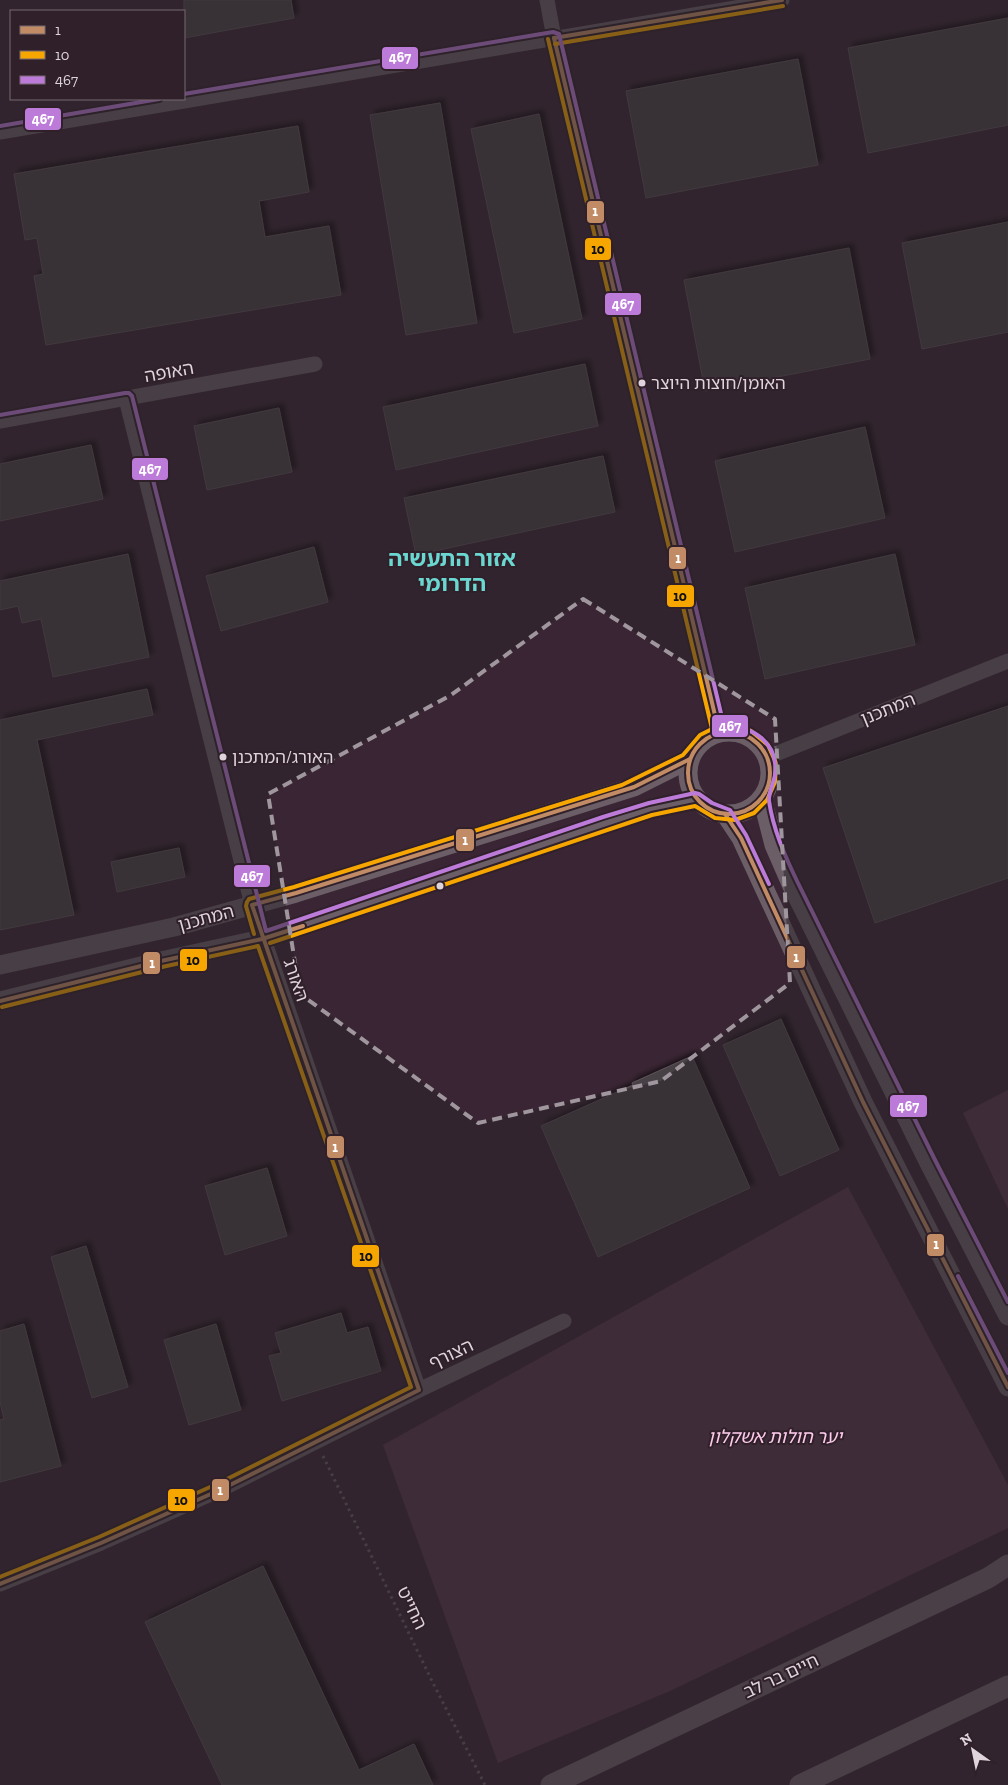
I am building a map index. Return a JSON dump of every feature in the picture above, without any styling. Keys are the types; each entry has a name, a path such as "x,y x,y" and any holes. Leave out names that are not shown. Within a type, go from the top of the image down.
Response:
{"main road":[{"name":"חיים בר לב","path":"551,1785 988,1578 1008,1565"},
{"path":"800,1785 1008,1686"}],"street":[{"path":"547,0 554,38 719,732"},
{"path":"0,132 782,0"},
{"name":"האופה","path":"0,421 315,364"},
{"name":"האורג","path":"126,399 262,940 419,1390"},
{"name":"המתכנן","path":"768,757 1008,661"},
{"path":"731,731 753,738 768,757 769,785 762,798 746,810 736,814 725,814 709,809 696,798 691,790 688,779 690,759 696,747 706,738 719,732 731,731"},
{"name":"המתכנן","path":"0,964 174,927 315,887 634,787 690,759"},
{"name":"המתכנן","path":"0,1001 161,961 262,940 605,823 650,809 696,798"},
{"path":"762,798 774,844 791,884 929,1163 1008,1316"},
{"path":"725,814 741,838 863,1102 1008,1387"},
{"name":"הצורף","path":"0,1584 101,1543 222,1489 419,1390 564,1321"}],"path":[{"name":"החייט","path":"316,1442 484,1785"}],"highlighted area":[{"path":"583,599 775,719 790,983 661,1081 478,1123 300,994 268,794 451,695"}],"shaded area":[{"path":"0,0 1008,0 1008,1785 0,1785"}],"green space":[{"path":"1008,1090 1008,1209 963,1113"},
{"name":"יער חולות אשקלון","path":"848,1187 1008,1485 1008,1528 670,1691 498,1763 383,1445"}],"building":[{"path":"184,0 291,0 294,18 185,38"},
{"path":"1008,18 1008,125 868,153 848,48"},
{"path":"798,59 818,165 646,198 626,91"},
{"path":"440,103 477,323 406,335 370,115"},
{"path":"539,114 582,319 514,333 471,129"},
{"path":"298,126 309,192 259,201 265,237 329,226 341,295 46,345 34,276 43,274 37,238 25,240 14,174"},
{"path":"1008,222 1008,332 922,349 902,243"},
{"path":"849,248 870,359 705,391 684,280"},
{"path":"585,364 598,426 396,470 383,407"},
{"path":"279,408 292,472 207,490 194,426"},
{"path":"865,427 885,518 735,552 715,461"},
{"path":"91,445 103,499 0,521 0,464"},
{"path":"603,456 615,512 416,555 404,498"},
{"path":"314,547 328,602 221,631 206,576"},
{"path":"128,554 149,657 53,677 41,619 22,623 18,606 0,610 0,581"},
{"path":"895,554 915,645 765,679 745,588"},
{"path":"147,689 153,715 37,740 74,915 0,930 0,720"},
{"path":"1008,706 1008,878 875,923 823,768"},
{"path":"179,848 185,877 117,892 111,862"},
{"path":"781,1019 839,1150 780,1176 723,1045"},
{"path":"692,1056 750,1188 598,1257 541,1126"},
{"path":"267,1168 287,1236 225,1255 205,1186"},
{"path":"86,1246 128,1387 92,1398 51,1257"},
{"path":"341,1313 347,1333 368,1327 381,1371 282,1401 269,1356 281,1353 275,1333"},
{"path":"24,1324 61,1466 0,1482 0,1420 4,1419 0,1402 0,1331"},
{"path":"216,1324 241,1410 189,1425 164,1340"},
{"path":"263,1566 359,1770 414,1744 433,1785 222,1785 145,1622"}],"transit line":[{"name":"1","path":"554,38 782,0"},
{"name":"10","path":"555,44 783,6"},
{"name":"467","path":"185,94 553,32 559,34 724,726 744,729 762,738 773,754 775,775 769,801 776,832 788,862 935,1160 1008,1302"},
{"name":"1","path":"554,38 719,732"},
{"name":"10","path":"548,39 713,733"},
{"name":"467","path":"0,126 153,100"},
{"name":"467","path":"0,415 125,393 129,393 132,396 266,931 603,817 649,803 695,793 712,803 730,810 746,835 769,884"},
{"name":"10","path":"254,934 246,906 249,899 294,887 622,785 683,755 700,735 716,727 728,725 751,731 768,745 776,763 775,782 767,800 754,813 735,820 715,818 695,806 652,815 270,943"},
{"name":"1","path":"729,732 745,735 758,744 767,757 770,773 767,789 758,802 745,811 729,814 713,811 700,802 691,789 688,773 691,757 700,744 713,735 729,732"},
{"name":"1","path":"0,1584 101,1543 222,1489 419,1390 252,905 296,893 634,787 690,759"},
{"name":"1","path":"725,814 741,838 863,1102 1008,1387"},
{"name":"1","path":"0,1001 161,961 262,939 303,926"},
{"name":"10","path":"0,1577 99,1537 219,1483 411,1387 258,946 162,967 2,1007"},
{"name":"467","path":"958,1276 1008,1373"}],"place":[{"name":"האומן/חוצות היוצר","path":"642,383"},
{"name":"האורג/המתכנן","path":"223,757"}],"district":[{"name":"אזור התעשיה הדרומי","path":"452,570"}]}
